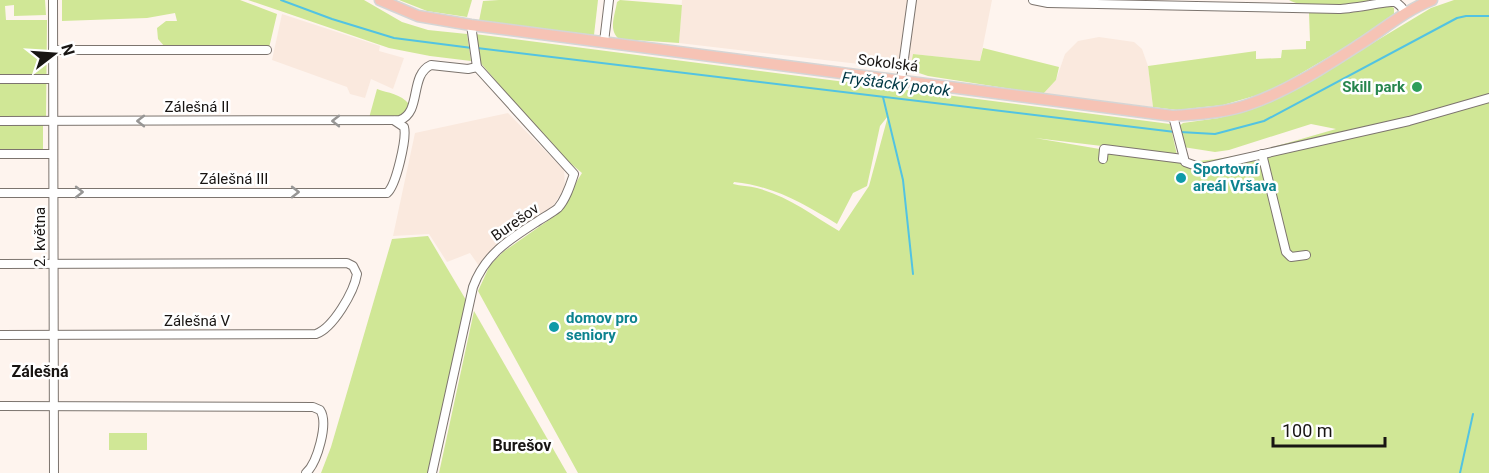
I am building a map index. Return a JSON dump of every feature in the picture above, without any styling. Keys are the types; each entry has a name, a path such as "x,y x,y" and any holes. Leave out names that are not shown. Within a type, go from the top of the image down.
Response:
{"main road":[{"name":"Sokolská","path":"380,0 418,16 471,30 604,42 1173,116 1216,112 1248,105 1290,87 1406,13 1432,0"}],"street":[{"name":"2. května","path":"53,0 54,473"},
{"path":"604,42 609,0"},
{"path":"901,80 912,0"},
{"path":"1033,0 1048,3 1339,4 1364,7 1390,1 1396,3 1406,13"},
{"path":"394,121 406,118 411,112 421,73 425,68 430,65 468,69 475,64 471,30"},
{"path":"53,50 267,50"},
{"name":"Burešov","path":"432,473 473,287 478,274 490,256 508,240 557,208 567,195 574,174 475,64"},
{"path":"0,79 53,79"},
{"path":"1103,159 1104,149 1183,159 1192,165 1206,167 1409,121 1489,98"},
{"path":"1173,116 1183,159"},
{"name":"Zálešná II","path":"0,121 394,121"},
{"name":"Zálešná III","path":"0,193 387,193 393,186 405,136 404,127 394,121"},
{"path":"0,154 53,154"},
{"path":"1262,154 1286,252 1291,257 1306,255"},
{"name":"Zálešná V","path":"0,335 316,334 322,331 345,304 357,278 357,270 347,263 53,264"},
{"path":"0,264 53,264"},
{"path":"0,406 313,406 322,413 320,441 315,461 306,473"}],"shaded area":[{"path":"682,0 992,0 980,61 913,54 911,70 679,43"},
{"path":"282,14 380,46 379,51 404,58 393,89 371,79 365,98 350,94 347,87 272,60"},
{"path":"1099,37 1134,42 1142,49 1148,66 1153,107 1043,94 1056,80 1065,54 1078,41"},
{"path":"508,113 564,170 565,187 553,206 526,224 479,266 470,253 447,262 429,234 393,236 415,133"}],"green space":[{"path":"0,0 45,0 46,15 14,16 14,5 5,6 6,20 47,20 46,117 0,117"},
{"path":"62,0 240,0 277,14 269,48 165,47 158,39 157,28 166,21 177,21 175,13 147,18 62,21"},
{"path":"248,0 364,0 402,22 428,30 467,34 471,61 389,48"},
{"path":"399,0 472,0 467,17 427,11"},
{"path":"598,0 594,35 479,21 483,1"},
{"path":"620,0 682,5 679,43 619,39 614,31 613,22 617,2"},
{"path":"1289,0 1371,0 1353,4 1317,6"},
{"path":"1454,0 1489,0 1489,473 578,473 478,291 490,265 503,252 556,215 582,173 555,150 479,61 475,34 1170,124 1177,155 1035,138 1176,162 1237,156 1336,129 1311,124 1229,150 1215,152 1183,147 1178,127 1183,123 1219,118 1252,108 1293,91 1431,8","holes":["888,116 869,186 839,231 800,206 768,191 733,184 734,182 762,187 800,203 837,224 853,193 867,186 880,126"]},
{"path":"1388,5 1394,8 1394,16 1276,88 1223,105 1177,110 1153,107 1148,66 1256,51 1256,59 1281,58 1282,50 1306,49 1306,41 1310,41 1309,13 1358,12"},
{"path":"983,48 1059,67 1056,80 1043,94 928,76 910,70 913,54 980,61"},
{"path":"377,89 406,101 409,104 406,114 398,118 369,118"},
{"path":"0,125 43,125 43,151 0,151"},
{"path":"428,236 466,300 428,473 321,473 331,447 392,239"},
{"path":"474,311 567,473 439,473"},
{"path":"109,433 147,433 147,450 109,450"}],"waterway":[{"name":"Fryštácký potok","path":"281,0 394,38 472,48"},
{"name":"Fryštácký potok","path":"1180,132 1215,134 1264,121 1457,18 1489,16"},
{"name":"Fryštácký potok","path":"477,48 1175,132"},
{"path":"883,97 903,180 913,274"},
{"path":"1460,473 1473,414"}],"place":[{"name":"Skill park","path":"1417,87"},
{"name":"Sportovní areál Vršava","path":"1181,178"},
{"name":"domov pro seniory","path":"554,327"}],"district":[{"name":"Zálešná","path":"40,371"},
{"name":"Burešov","path":"522,445"}]}
